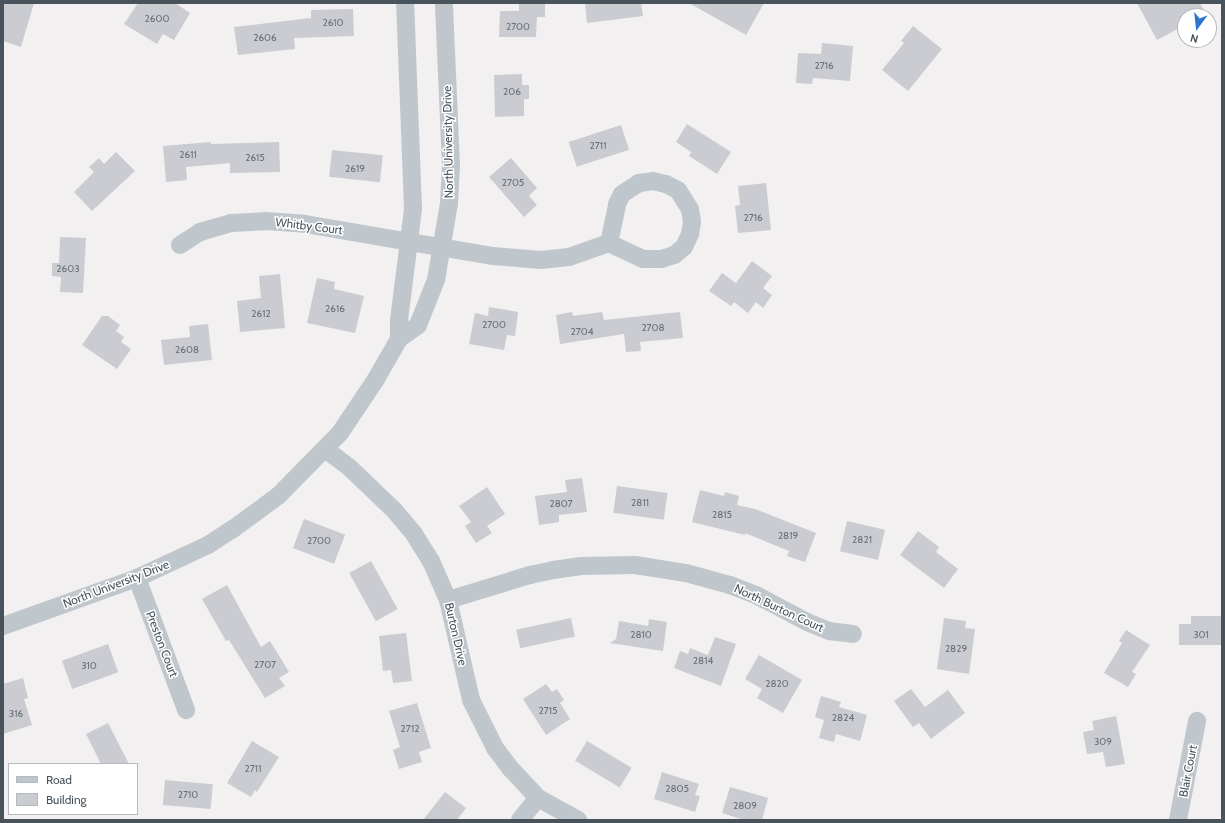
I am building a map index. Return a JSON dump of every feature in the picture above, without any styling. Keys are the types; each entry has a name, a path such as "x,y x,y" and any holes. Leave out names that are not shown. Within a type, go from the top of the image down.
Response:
{"street":[{"path":"399,339 399,320 413,209 405,3"},
{"name":"North University Drive","path":"3,626 137,578 208,545 233,529 278,496 325,449 357,409 399,339 418,325 436,280 443,247 449,203 451,166 444,3"},
{"path":"653,181 666,184 678,190 685,199 690,210 692,222 690,234 684,246 674,255 662,259 643,259 609,243 617,204 622,194 632,186 639,183 653,181"},
{"name":"Whitby Court","path":"180,245 200,232 231,223 266,221 305,224 492,256 541,260 569,257 609,243"},
{"name":"Burton Drive","path":"325,449 350,468 394,510 414,534 437,572 448,600 472,700 481,721 499,754 538,798 578,820"},
{"name":"North Burton Court","path":"448,600 530,574 580,566 635,565 686,572 730,585 829,631 854,634"},
{"name":"Preston Court","path":"137,578 186,710"},
{"name":"Blair Court","path":"1178,820 1197,721"},
{"path":"520,820 538,798"}],"building":[{"path":"3,3 34,3 21,47 3,41"},
{"path":"138,3 175,3 190,13 174,40 163,34 157,44 124,24"},
{"path":"519,3 545,3 545,17 537,17 536,37 499,37 500,11 519,11"},
{"path":"585,3 641,3 643,16 587,23"},
{"path":"689,3 764,3 746,35"},
{"path":"1137,3 1200,3 1203,8 1177,8 1177,29 1157,40"},
{"path":"353,9 354,36 294,38 295,49 238,55 234,27 311,18 311,10"},
{"path":"913,26 942,49 908,91 882,70 904,43 901,41"},
{"path":"822,43 853,46 850,81 813,78 812,84 796,83 798,53 821,54"},
{"path":"522,74 522,85 529,85 529,99 524,99 524,116 495,117 494,75"},
{"path":"687,124 731,152 717,174 689,156 691,152 676,142"},
{"path":"621,125 629,150 577,167 569,142"},
{"path":"211,142 211,144 279,142 280,172 230,173 230,163 186,167 187,180 166,182 163,146"},
{"path":"332,150 383,155 380,182 329,177"},
{"path":"116,152 135,171 92,211 74,192 94,172 89,167 99,158 104,164"},
{"path":"511,158 537,188 529,196 537,205 524,217 489,177"},
{"path":"766,183 771,230 738,233 735,206 740,205 738,186"},
{"path":"60,237 86,238 83,293 60,292 61,277 52,276 52,263 59,263"},
{"path":"752,261 772,276 763,288 772,295 763,308 756,302 748,313 734,302 731,306 709,291 722,273 736,283"},
{"path":"280,274 285,328 240,332 237,301 261,298 259,276"},
{"path":"317,278 335,282 334,289 364,296 355,333 307,323"},
{"path":"489,307 518,312 515,336 507,335 504,350 469,344 475,313 488,316"},
{"path":"572,312 573,316 602,312 604,320 680,312 683,338 640,342 641,351 626,352 624,334 560,344 556,315"},
{"path":"102,316 108,316 120,325 116,331 124,337 121,342 131,349 117,369 82,345"},
{"path":"208,324 212,360 164,365 161,340 190,337 189,326"},
{"path":"582,478 587,512 559,515 559,522 539,525 535,496 567,492 565,480"},
{"path":"617,486 668,493 664,520 613,513"},
{"path":"487,487 505,514 487,526 492,533 476,543 465,526 471,522 459,506"},
{"path":"700,490 724,496 725,492 739,496 737,505 755,509 816,533 805,562 787,556 789,551 745,533 745,535 692,522"},
{"path":"304,519 345,535 334,564 293,548"},
{"path":"847,521 885,530 878,560 840,551"},
{"path":"918,531 939,547 936,552 958,569 944,588 900,555"},
{"path":"371,561 398,609 376,621 349,573"},
{"path":"227,585 261,647 270,641 289,672 279,678 285,686 265,698 229,640 226,641 202,599"},
{"path":"1191,616 1222,616 1222,645 1179,645 1179,624 1191,624"},
{"path":"571,618 575,637 520,648 516,630"},
{"path":"944,618 966,621 965,628 975,629 969,674 937,669"},
{"path":"649,619 667,622 663,651 610,643 616,639 619,621 648,626"},
{"path":"1126,630 1150,645 1132,672 1136,674 1128,687 1104,673 1122,643 1119,641"},
{"path":"406,633 412,681 393,683 391,670 383,671 379,636"},
{"path":"715,637 736,644 721,686 674,668 680,651 688,654 690,648 708,655"},
{"path":"108,644 118,672 72,689 62,661"},
{"path":"759,655 802,680 783,713 757,698 762,689 745,679"},
{"path":"23,678 28,698 24,699 32,725 3,734 3,684"},
{"path":"546,684 552,692 557,689 564,700 560,703 570,719 546,735 523,699"},
{"path":"911,689 925,707 948,690 965,713 931,739 919,723 913,727 894,701"},
{"path":"821,696 841,702 839,707 867,715 860,741 836,734 834,742 819,738 824,720 815,717"},
{"path":"417,703 431,748 419,752 422,762 399,769 393,750 400,747 389,711"},
{"path":"1116,716 1125,764 1106,767 1103,752 1087,754 1083,732 1094,730 1092,721"},
{"path":"108,723 128,763 100,763 86,734"},
{"path":"252,741 279,757 257,792 255,790 251,797 227,783"},
{"path":"587,741 632,768 620,787 575,761"},
{"path":"662,772 699,784 695,795 700,796 695,812 654,799"},
{"path":"165,780 213,784 211,809 163,805"},
{"path":"730,787 768,798 762,820 744,820 722,813"},
{"path":"445,792 466,808 457,820 423,820"}]}
